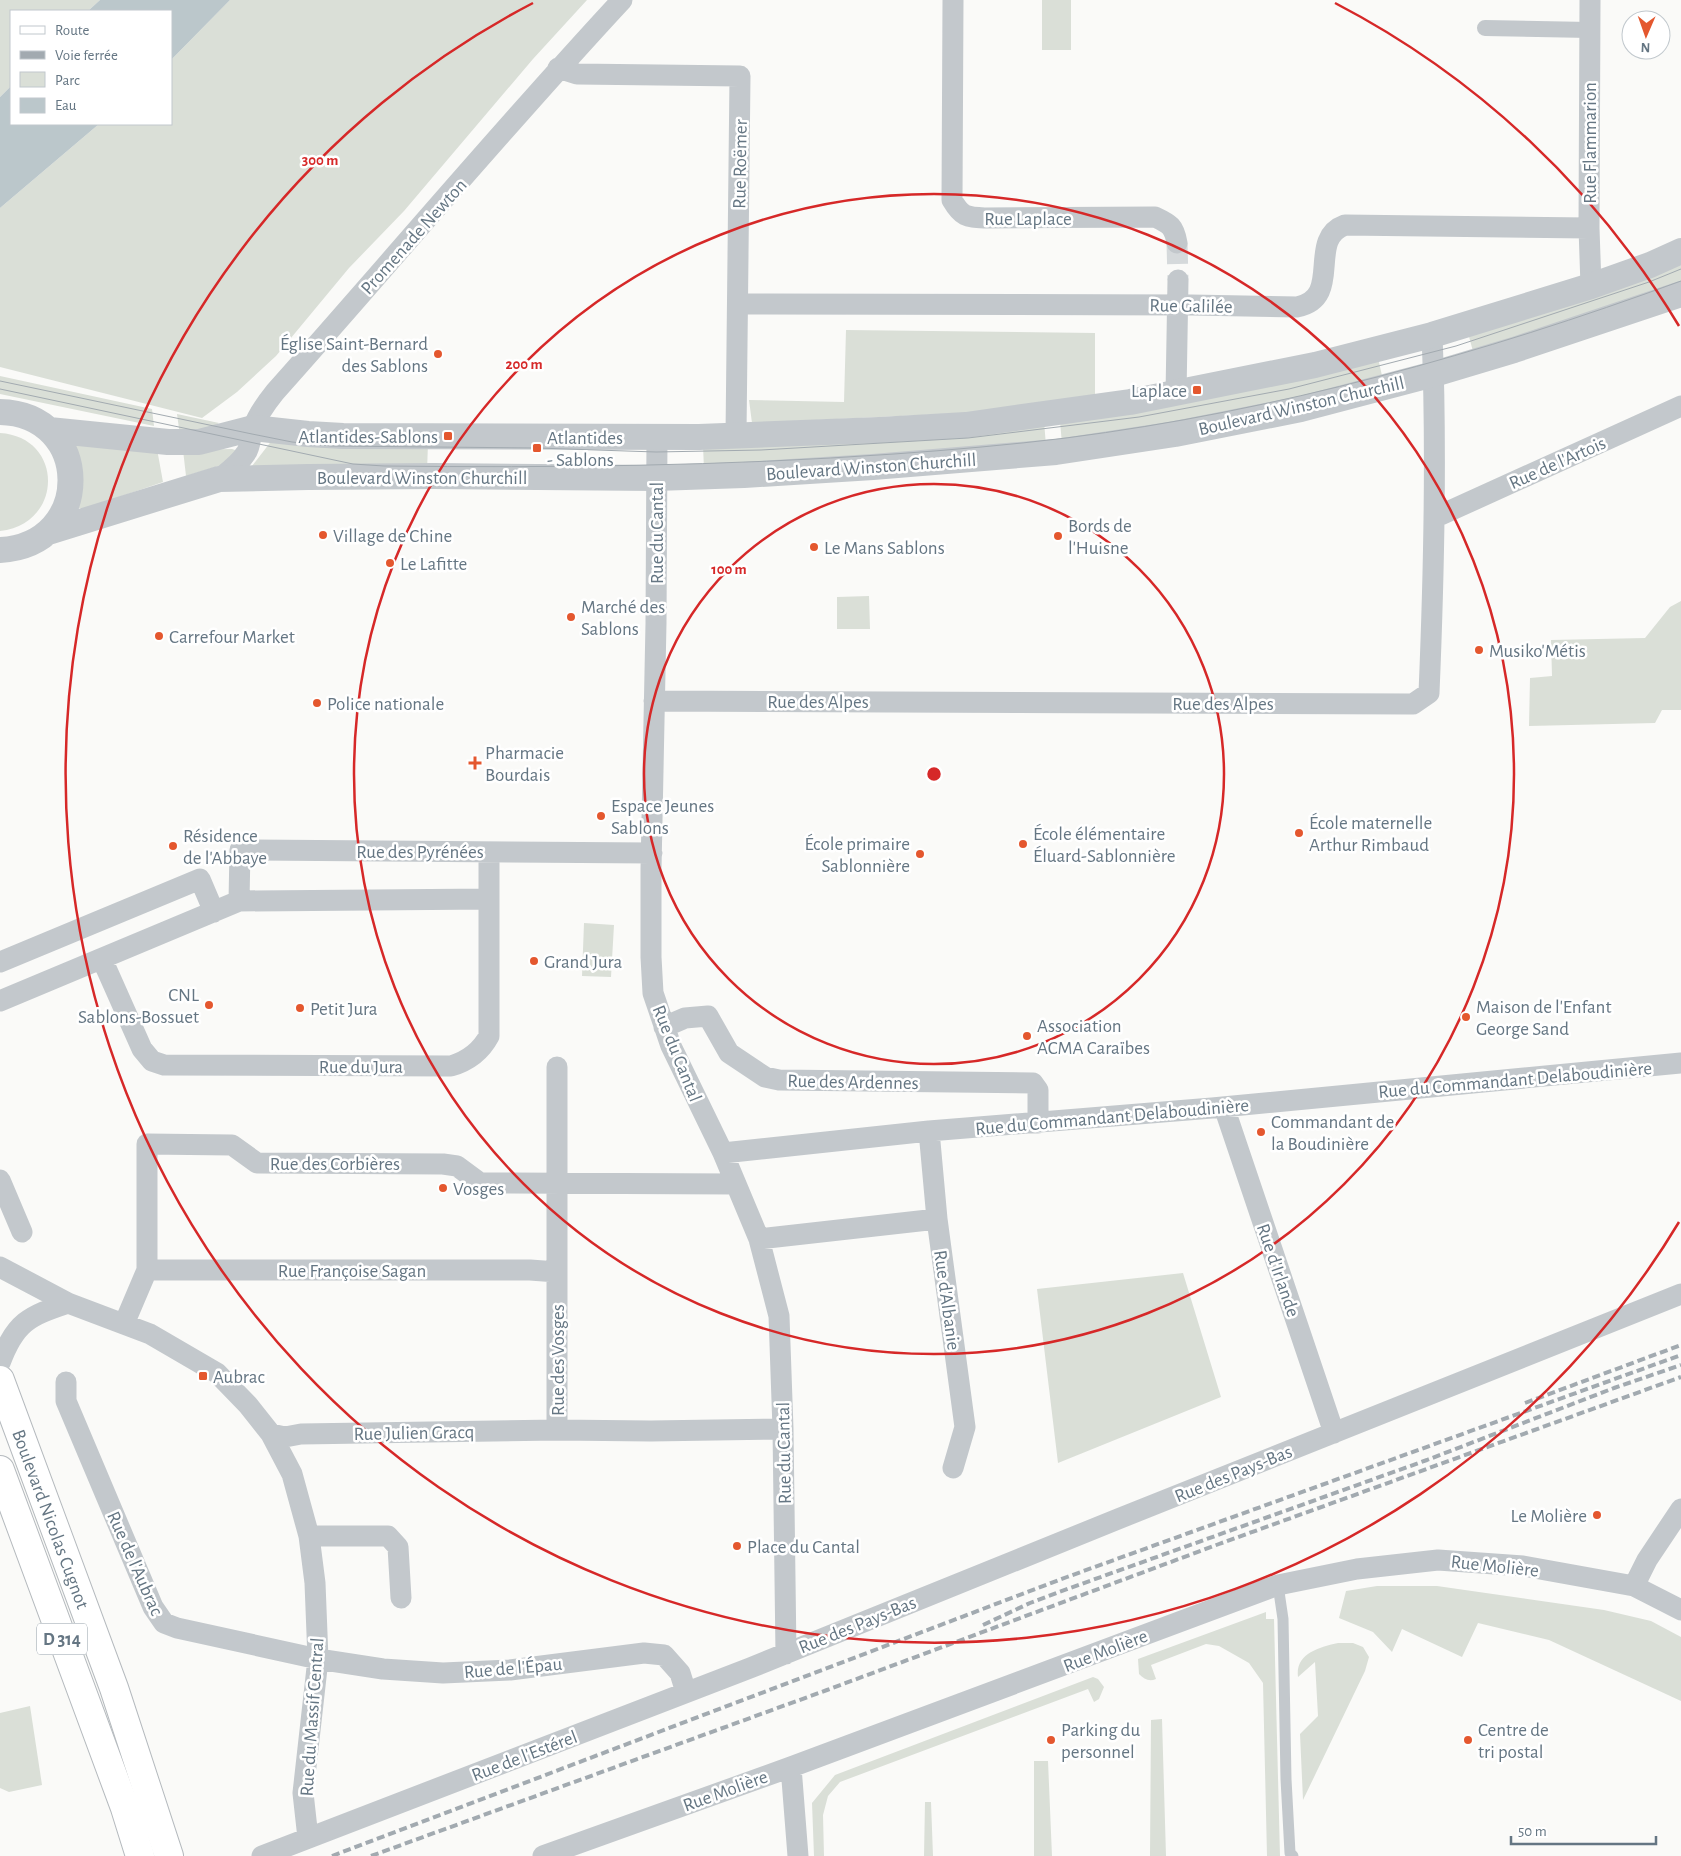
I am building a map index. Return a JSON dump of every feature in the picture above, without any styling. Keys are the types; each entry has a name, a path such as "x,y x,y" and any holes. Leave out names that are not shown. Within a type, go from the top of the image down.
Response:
{"main road":[{"name":"Boulevard Nicolas Cugnot","path":"0,1380 114,1688 169,1856"},
{"name":"Boulevard Nicolas Cugnot","path":"0,1470 125,1808 140,1856"}],"street":[{"name":"Promenade Newton","path":"219,479 238,464 248,452 253,428 273,394 401,247 427,221 558,68 622,0"},
{"name":"Rue Laplace","path":"953,0 952,200 959,212 970,217 985,218 1155,217 1167,222 1175,230 1177,242"},
{"name":"Rue Flammarion","path":"1590,0 1589,228 1591,286"},
{"path":"1485,28 1590,30"},
{"name":"Rue Roëmer","path":"558,68 577,74 740,76 736,435"},
{"name":"Rue Galilée","path":"738,304 1302,306 1320,292 1324,282 1326,246 1334,232 1345,226 1589,228"},
{"name":"Boulevard Winston Churchill","path":"49,430 168,442 199,442 253,428 343,436 657,437 879,430 966,425 1130,402 1315,365 1432,335 1591,286 1650,265 1681,251"},
{"path":"1176,394 1178,280"},
{"name":"Boulevard Winston Churchill","path":"48,532 219,479 308,476 656,478 844,469 1056,452 1175,434 1301,409 1434,374 1514,350 1681,294"},
{"name":"Rue des Alpes","path":"654,701 1413,704 1430,693 1435,431 1432,335"},
{"name":"Rue de l'Artois","path":"1434,518 1681,406"},
{"path":"0,412 26,416 49,430 65,452 69,464 71,482 66,506 57,523 48,532 26,545 0,550"},
{"name":"Rue du Cantal","path":"657,437 651,957 653,992 670,1046 723,1153 759,1239 779,1316 783,1429 786,1654"},
{"name":"Rue des Pyrénées","path":"239,901 240,850 652,853"},
{"name":"Rue du Jura","path":"102,959 142,1048 152,1061 164,1065 451,1066 461,1063 482,1049 489,1036 490,852"},
{"path":"0,962 200,879 214,912"},
{"path":"0,1001 239,901 489,899"},
{"name":"Rue des Ardennes","path":"664,1027 685,1018 708,1016 729,1052 765,1077 779,1080 1033,1083 1038,1090 1038,1123"},
{"name":"Rue du Commandant Delaboudinière","path":"723,1153 929,1131 1224,1107 1681,1064"},
{"path":"557,1067 557,1183"},
{"name":"Rue d'Irlande","path":"1224,1107 1334,1434"},
{"name":"Rue d'Albanie","path":"929,1131 937,1219 965,1427 953,1468"},
{"name":"Rue des Corbières","path":"124,1324 146,1270 147,1144 232,1146 257,1163 444,1164 457,1166 480,1183 736,1184"},
{"path":"0,1180 22,1232"},
{"name":"Rue des Vosges","path":"557,1183 557,1430 783,1429"},
{"path":"759,1239 937,1219"},
{"name":"Rue du Massif Central","path":"0,1267 68,1302 150,1334 216,1373 248,1405 271,1434 292,1474 309,1536 315,1583 318,1659 303,1793 308,1838"},
{"name":"Rue Françoise Sagan","path":"146,1270 530,1270 557,1272"},
{"name":"Rue des Pays-Bas","path":"786,1654 1681,1294"},
{"path":"0,1362 6,1345 25,1321 36,1314 68,1302"},
{"name":"Rue de l'Aubrac","path":"66,1382 66,1401 153,1607 164,1623 202,1635 318,1659"},
{"name":"Rue Julien Gracq","path":"271,1434 285,1436 301,1434 557,1430"},
{"path":"1634,1586 1648,1560 1681,1509"},
{"path":"309,1536 388,1536 398,1547 401,1598"},
{"name":"Rue Molière","path":"543,1856 790,1767 1278,1585 1357,1569 1438,1560 1523,1566 1634,1586 1681,1610"},
{"name":"Rue de l'Épau","path":"318,1659 383,1669 443,1673 510,1670 644,1653 664,1655 680,1673 686,1692"},
{"name":"Rue de l'Estérel","path":"262,1856 786,1654"},
{"path":"790,1767 798,1856"}],"lane":[{"path":"1278,1585 1283,1619 1286,1779 1290,1853 1293,1856"}],"green space":[{"path":"0,0 100,0 89,10 10,10 10,87 0,97"},
{"path":"230,0 587,0 533,59 404,211 349,268 276,356 237,392 202,418 0,367 0,208 98,125 172,125 172,59"},
{"path":"1042,0 1071,0 1071,50 1042,50"},
{"path":"1681,259 1681,285 1474,355 1468,333"},
{"path":"846,330 1095,333 1095,395 964,413 752,423 749,400 844,402"},
{"path":"1378,358 1383,380 1062,445 1060,420"},
{"path":"0,376 152,409 154,426 0,394"},
{"path":"177,414 219,423 211,428 180,436"},
{"path":"1044,421 1046,446 704,470 703,445"},
{"path":"0,433 21,438 36,449 45,464 48,481 45,498 36,513 21,525 0,531"},
{"path":"276,435 428,443 427,472 252,466"},
{"path":"73,444 157,449 163,482 84,509 78,508"},
{"path":"232,449 237,452 225,464 186,476 183,450"},
{"path":"869,596 870,629 837,629 837,597"},
{"path":"1681,601 1681,710 1662,710 1655,723 1529,726 1530,678 1552,676 1551,640 1645,638 1670,607"},
{"path":"584,923 614,925 611,977 582,976"},
{"path":"1183,1273 1221,1397 1058,1463 1037,1289"},
{"path":"1377,1586 1437,1586 1604,1610 1651,1621 1681,1637 1681,1701 1549,1640 1478,1623 1462,1657 1402,1629 1392,1652 1373,1632 1339,1618 1346,1591"},
{"path":"1266,1612 1266,1619 1274,1619 1280,1856 1267,1856 1263,1683 1249,1663 1219,1646 1206,1644 1151,1665 1156,1679 1149,1680 1139,1674 1138,1659"},
{"path":"1338,1643 1353,1643 1363,1647 1369,1657 1365,1671 1303,1800 1300,1734 1318,1716 1315,1662 1298,1677 1298,1669 1304,1657 1316,1649"},
{"path":"1093,1677 1098,1679 1104,1687 1099,1699 1094,1702 1088,1689 840,1782 828,1796 823,1815 824,1856 814,1856 812,1803 835,1775"},
{"path":"30,1706 42,1785 9,1792 0,1788 0,1713"},
{"path":"1162,1719 1166,1856 1150,1856 1151,1720"},
{"path":"1034,1761 1048,1761 1052,1856 1034,1856"},
{"path":"925,1802 931,1802 933,1856 924,1856"}],"water":[{"path":"100,0 230,0 172,59 172,10 89,10"},
{"path":"10,87 10,125 98,125 0,208 0,97"}],"tunnel":[{"path":"1177,243 1178,280"}],"tram line":[{"path":"0,381 292,442 332,446 537,448 656,452 761,450 968,438 1139,417 1289,389 1456,346 1649,282 1681,269"},
{"path":"0,389 353,464 448,467 639,465 894,454 1066,438 1145,426 1301,396 1455,356 1531,333 1681,281"}],"railway":[{"path":"1525,1403 1681,1345"},
{"path":"332,1856 1067,1577 1681,1355"},
{"path":"983,1625 1059,1592 1427,1460 1614,1388 1681,1365"},
{"path":"371,1856 827,1690 1219,1544 1681,1377"}],"place":[{"name":"Église Saint-Bernard des Sablons","path":"438,354"},
{"name":"Laplace","path":"1197,390"},
{"name":"Atlantides-Sablons","path":"448,436"},
{"name":"Atlantides - Sablons","path":"537,448"},
{"name":"Village de Chine","path":"323,535"},
{"name":"Bords de l'Huisne","path":"1058,536"},
{"name":"Le Mans Sablons","path":"814,547"},
{"name":"Le Lafitte","path":"390,563"},
{"name":"Marché des Sablons","path":"571,617"},
{"name":"Carrefour Market","path":"159,636"},
{"name":"Musiko'Métis","path":"1479,650"},
{"name":"Police nationale","path":"317,703"},
{"name":"Pharmacie Bourdais","path":"475,763"},
{"name":"Espace Jeunes Sablons","path":"601,816"},
{"name":"École maternelle Arthur Rimbaud","path":"1299,833"},
{"name":"École élémentaire Éluard-Sablonnière","path":"1023,844"},
{"name":"Résidence de l'Abbaye","path":"173,846"},
{"name":"École primaire Sablonnière","path":"920,854"},
{"name":"Grand Jura","path":"534,961"},
{"name":"CNL Sablons-Bossuet","path":"209,1005"},
{"name":"Petit Jura","path":"300,1008"},
{"name":"Maison de l'Enfant George Sand","path":"1466,1017"},
{"name":"Association ACMA Caraïbes","path":"1027,1036"},
{"name":"Commandant de la Boudinière","path":"1261,1132"},
{"name":"Vosges","path":"443,1188"},
{"name":"Aubrac","path":"203,1376"},
{"name":"Le Molière","path":"1597,1515"},
{"name":"Place du Cantal","path":"737,1546"},
{"name":"Parking du personnel","path":"1051,1740"},
{"name":"Centre de tri postal","path":"1468,1740"}]}
